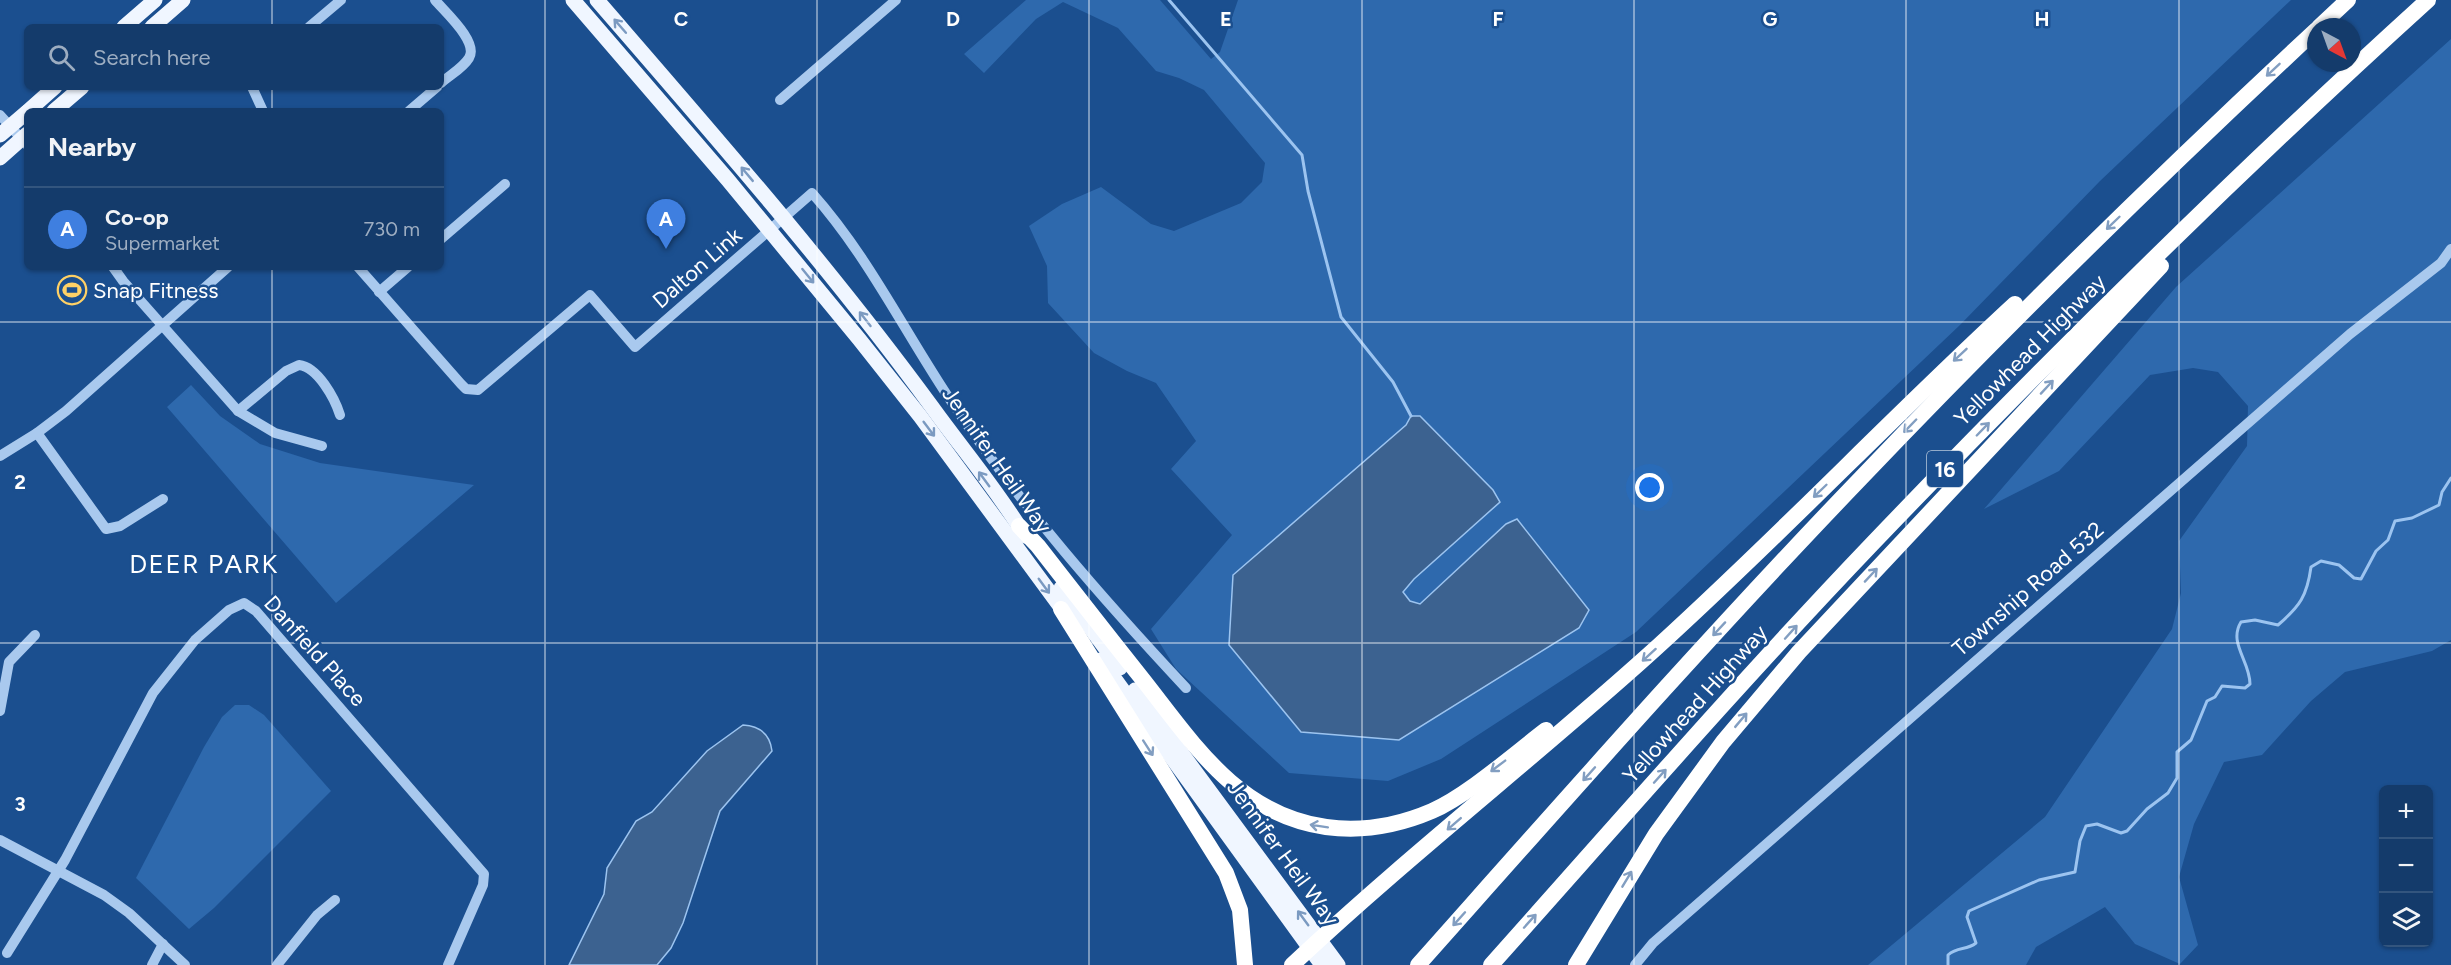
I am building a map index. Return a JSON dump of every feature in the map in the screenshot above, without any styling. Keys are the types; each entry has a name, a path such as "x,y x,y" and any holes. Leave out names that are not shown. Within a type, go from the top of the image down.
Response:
{"highway":[{"name":"Yellowhead Highway","path":"2329,18 2348,0"},
{"name":"Yellowhead Highway","path":"1491,965 1870,546 2027,384 2216,199 2428,0"},
{"name":"Yellowhead Highway","path":"1418,965 1763,582 1949,386 2084,250 2307,38"},
{"path":"1576,965 1680,798 1754,705 1799,652 2197,228 2216,199"},
{"path":"1292,965 1614,685 1708,600 1956,358 2044,278 2084,250"},
{"path":"1019,526 1038,546 1213,767 1258,804 1284,817 1311,825 1342,829 1380,828 1405,822 1434,810 1458,796 1584,702 1614,685"},
{"path":"1061,609 1226,873 1240,910 1245,965"},
{"path":"1582,965 1608,912"}],"main road":[{"path":"127,24 155,0"},
{"path":"155,24 183,0"},
{"name":"Jennifer Heil Way","path":"573,0 770,231 920,416 1061,609 1080,631 1315,944 1338,965"},
{"name":"Jennifer Heil Way","path":"597,0 785,219 894,356 1019,526 1033,550 1315,944"},
{"path":"30,108 52,90"},
{"path":"58,108 78,90"},
{"path":"3,125 24,113"},
{"path":"0,158 24,140"},
{"path":"1315,944 1322,965"}],"street":[{"path":"312,24 340,0"},
{"path":"435,0 470,41 472,51 467,60 444,80"},
{"path":"780,100 896,0"},
{"path":"253,90 262,108"},
{"path":"412,108 434,90"},
{"path":"3,125 24,138"},
{"path":"444,236 505,184"},
{"name":"Dalton Link","path":"379,292 461,384 472,391 483,387 590,295 635,347 785,219 812,193"},
{"name":"Jennifer Heil Way","path":"812,193 857,248 952,403 1011,486 1092,583 1186,688"},
{"name":"Township Road 532","path":"1635,965 1653,943 1671,927 2350,334 2441,263 2451,249"},
{"path":"115,270 238,411 275,433 322,446"},
{"path":"0,456 37,433 66,411 219,270"},
{"path":"361,270 379,292 405,270"},
{"path":"238,411 286,371 299,365 312,370 331,393 340,415"},
{"path":"37,433 106,529 120,526 163,499"},
{"name":"Danfield Place","path":"59,870 153,693 177,661 202,634 228,610 244,603 256,611 484,874 481,890 448,965"},
{"path":"0,711 9,662 35,635"},
{"path":"0,840 92,887 118,904 185,965"},
{"path":"7,953 59,870"},
{"path":"277,965 317,915 334,900"},
{"path":"152,965 163,944"}],"shaded area":[{"path":"1026,0 1160,0 1211,59 1220,52 1238,0 2291,0 2100,181 1960,325 1636,632 1441,759 1388,781 1289,773 1176,669 1151,629 1232,535 1171,469 1196,441 1156,383 1127,371 1094,353 1048,303 1047,266 1029,226 1062,204 1101,187 1151,224 1174,231 1241,203 1262,182 1265,163 1204,90 1179,78 1156,71 1118,28 1063,2 1036,19 984,73 964,54","holes":["1411,416 1419,416 1493,490 1403,592 1410,601 1420,604 1505,524 1517,519 1301,732 1406,425"]},
{"path":"2451,39 2451,640 2432,651 2345,672 2311,701 2262,755 2224,762 2194,824 2179,877 2198,945 2180,964 2135,944 2105,907 2036,947 2026,965 1868,965 2045,817 2172,629 2181,593 2179,541 2247,446 2248,406 2218,372 2193,368 2150,375 2059,471 1984,509 2176,287"},
{"path":"191,385 220,416 260,444 320,463 474,485 336,603 167,407"},
{"path":"1411,416 1420,416 1493,490 1500,502 1414,579 1403,592 1410,601 1420,604 1506,524 1517,519 1589,610 1579,628 1399,740 1301,732 1229,645 1233,575 1406,425"},
{"path":"235,705 249,705 264,715 331,791 214,908 189,929 136,878 204,747 222,717"},
{"path":"743,725 763,732 769,740 772,751 720,811 683,923 671,948 657,965 569,965 604,894 607,868 636,821 652,812 707,751"}],"waterway":[{"path":"1169,0 1302,155 1308,191 1341,317 1393,382 1411,416"},
{"path":"1948,965 1948,955 1955,950 1976,943 1967,917 1969,911 2039,880 2075,872 2080,841 2086,826 2097,824 2121,833 2127,831 2147,809 2168,793 2177,778 2177,752 2191,740 2207,701 2215,697 2222,686 2245,688 2250,684 2247,668 2238,645 2237,637 2241,622 2255,620 2278,625 2301,600 2311,567 2321,561 2339,565 2354,578 2361,579 2376,551 2388,540 2395,521 2412,518 2439,505 2442,492 2451,478"}],"place":[{"name":"Co-op","path":"666,249"},
{"name":"Snap Fitness","path":"72,290"}],"district":[{"name":"DEER PARK","path":"204,564"}]}
